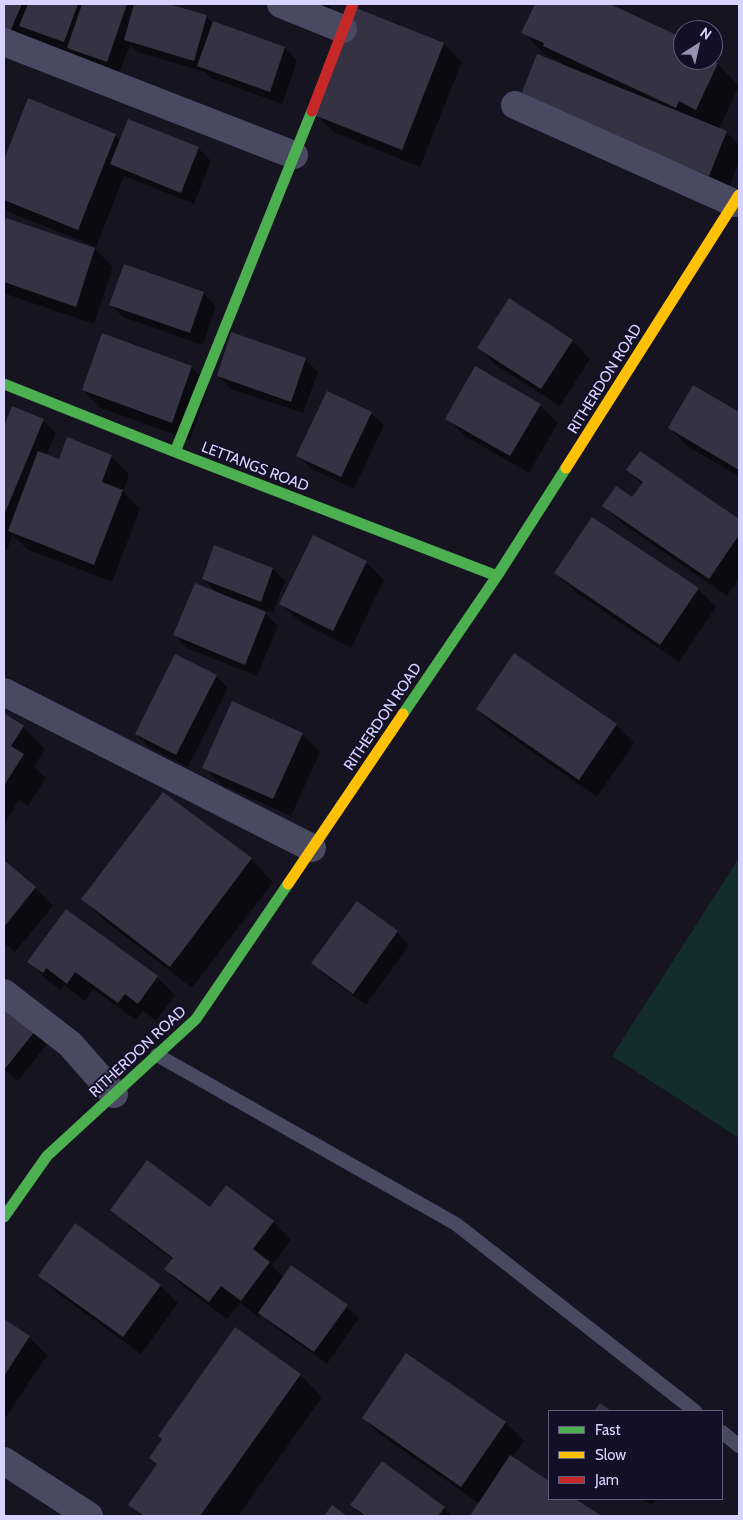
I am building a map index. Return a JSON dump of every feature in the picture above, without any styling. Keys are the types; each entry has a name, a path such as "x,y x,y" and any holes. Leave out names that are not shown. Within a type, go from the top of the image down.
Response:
{"main road":[{"path":"175,452 348,16"},
{"name":"RITHERDON ROAD","path":"4,1217 46,1156 196,1019 497,576 737,199"},
{"name":"LETTANGS ROAD","path":"4,384 497,576"}],"street":[{"path":"281,4 348,16"},
{"path":"4,42 294,155"},
{"path":"515,105 737,199"},
{"path":"4,692 312,848"},
{"path":"4,993 70,1044 114,1094"},
{"path":"4,1461 89,1516"}],"lane":[{"path":"157,1055 456,1224 694,1410"},
{"path":"723,1433 739,1446"}],"green space":[{"path":"739,858 739,1138 612,1056"}],"building":[{"path":"4,4 22,4 8,36 4,35"},
{"path":"28,4 78,4 64,42 19,26"},
{"path":"82,4 127,4 107,62 67,48"},
{"path":"134,4 168,4 207,15 194,61 124,40"},
{"path":"535,4 610,4 673,33 673,70 715,70 696,110 679,101 676,108 543,46 544,43 521,33"},
{"path":"356,8 444,43 402,150 314,115"},
{"path":"213,21 285,47 270,92 197,66"},
{"path":"537,54 727,131 709,176 519,100"},
{"path":"28,98 116,134 78,230 4,200 4,160"},
{"path":"128,119 199,147 181,193 110,164"},
{"path":"6,218 95,248 76,307 4,282 4,226"},
{"path":"124,264 204,292 190,333 109,305"},
{"path":"509,298 573,340 541,389 477,348"},
{"path":"231,332 306,358 291,402 217,376"},
{"path":"102,333 192,366 172,423 82,390"},
{"path":"475,366 541,404 510,456 445,419"},
{"path":"693,385 739,412 739,470 668,428"},
{"path":"327,391 372,412 341,477 296,456"},
{"path":"12,406 44,419 4,515 4,426"},
{"path":"67,437 112,455 102,482 123,490 94,565 8,531 38,451 59,459"},
{"path":"640,451 739,519 739,535 709,579 602,506 616,486 632,497 643,482 626,470"},
{"path":"592,517 699,588 660,645 554,573"},
{"path":"313,535 367,561 333,631 279,604"},
{"path":"214,545 273,568 261,602 202,579"},
{"path":"195,583 266,612 245,665 173,635"},
{"path":"514,653 617,724 579,780 476,709"},
{"path":"175,654 217,675 176,755 135,734"},
{"path":"232,701 303,733 273,799 202,768"},
{"path":"4,713 24,726 11,746 24,754 5,784"},
{"path":"163,792 252,858 170,967 81,899"},
{"path":"4,860 36,887 4,927"},
{"path":"357,901 398,931 353,994 311,963"},
{"path":"66,909 158,976 138,1004 125,994 118,1003 75,972 67,984 46,968 43,973 27,962"},
{"path":"4,1006 35,1031 4,1070"},
{"path":"147,1160 210,1207 226,1185 274,1221 253,1249 270,1262 241,1301 221,1286 209,1302 164,1269 173,1258 110,1210"},
{"path":"75,1223 161,1285 123,1337 38,1276"},
{"path":"291,1265 348,1305 314,1352 258,1313"},
{"path":"4,1319 30,1336 4,1376"},
{"path":"235,1327 301,1374 200,1516 144,1516 128,1505 157,1464 149,1458 162,1439 158,1436"},
{"path":"406,1353 506,1422 461,1487 362,1418"},
{"path":"600,1403 610,1410 595,1410"},
{"path":"510,1455 548,1480 548,1500 577,1500 602,1516 470,1516"},
{"path":"382,1461 445,1507 438,1516 366,1516 350,1505"},
{"path":"332,1505 347,1516 324,1516"}],"traffic: fast":[{"path":"175,452 312,111"},
{"path":"4,384 497,576"},
{"path":"403,714 497,576 566,468"},
{"path":"4,1217 47,1156 196,1019 288,884"}],"traffic: slow":[{"path":"566,468 739,195"},
{"path":"288,884 403,714"}],"traffic: jam":[{"path":"312,111 353,4"}]}
